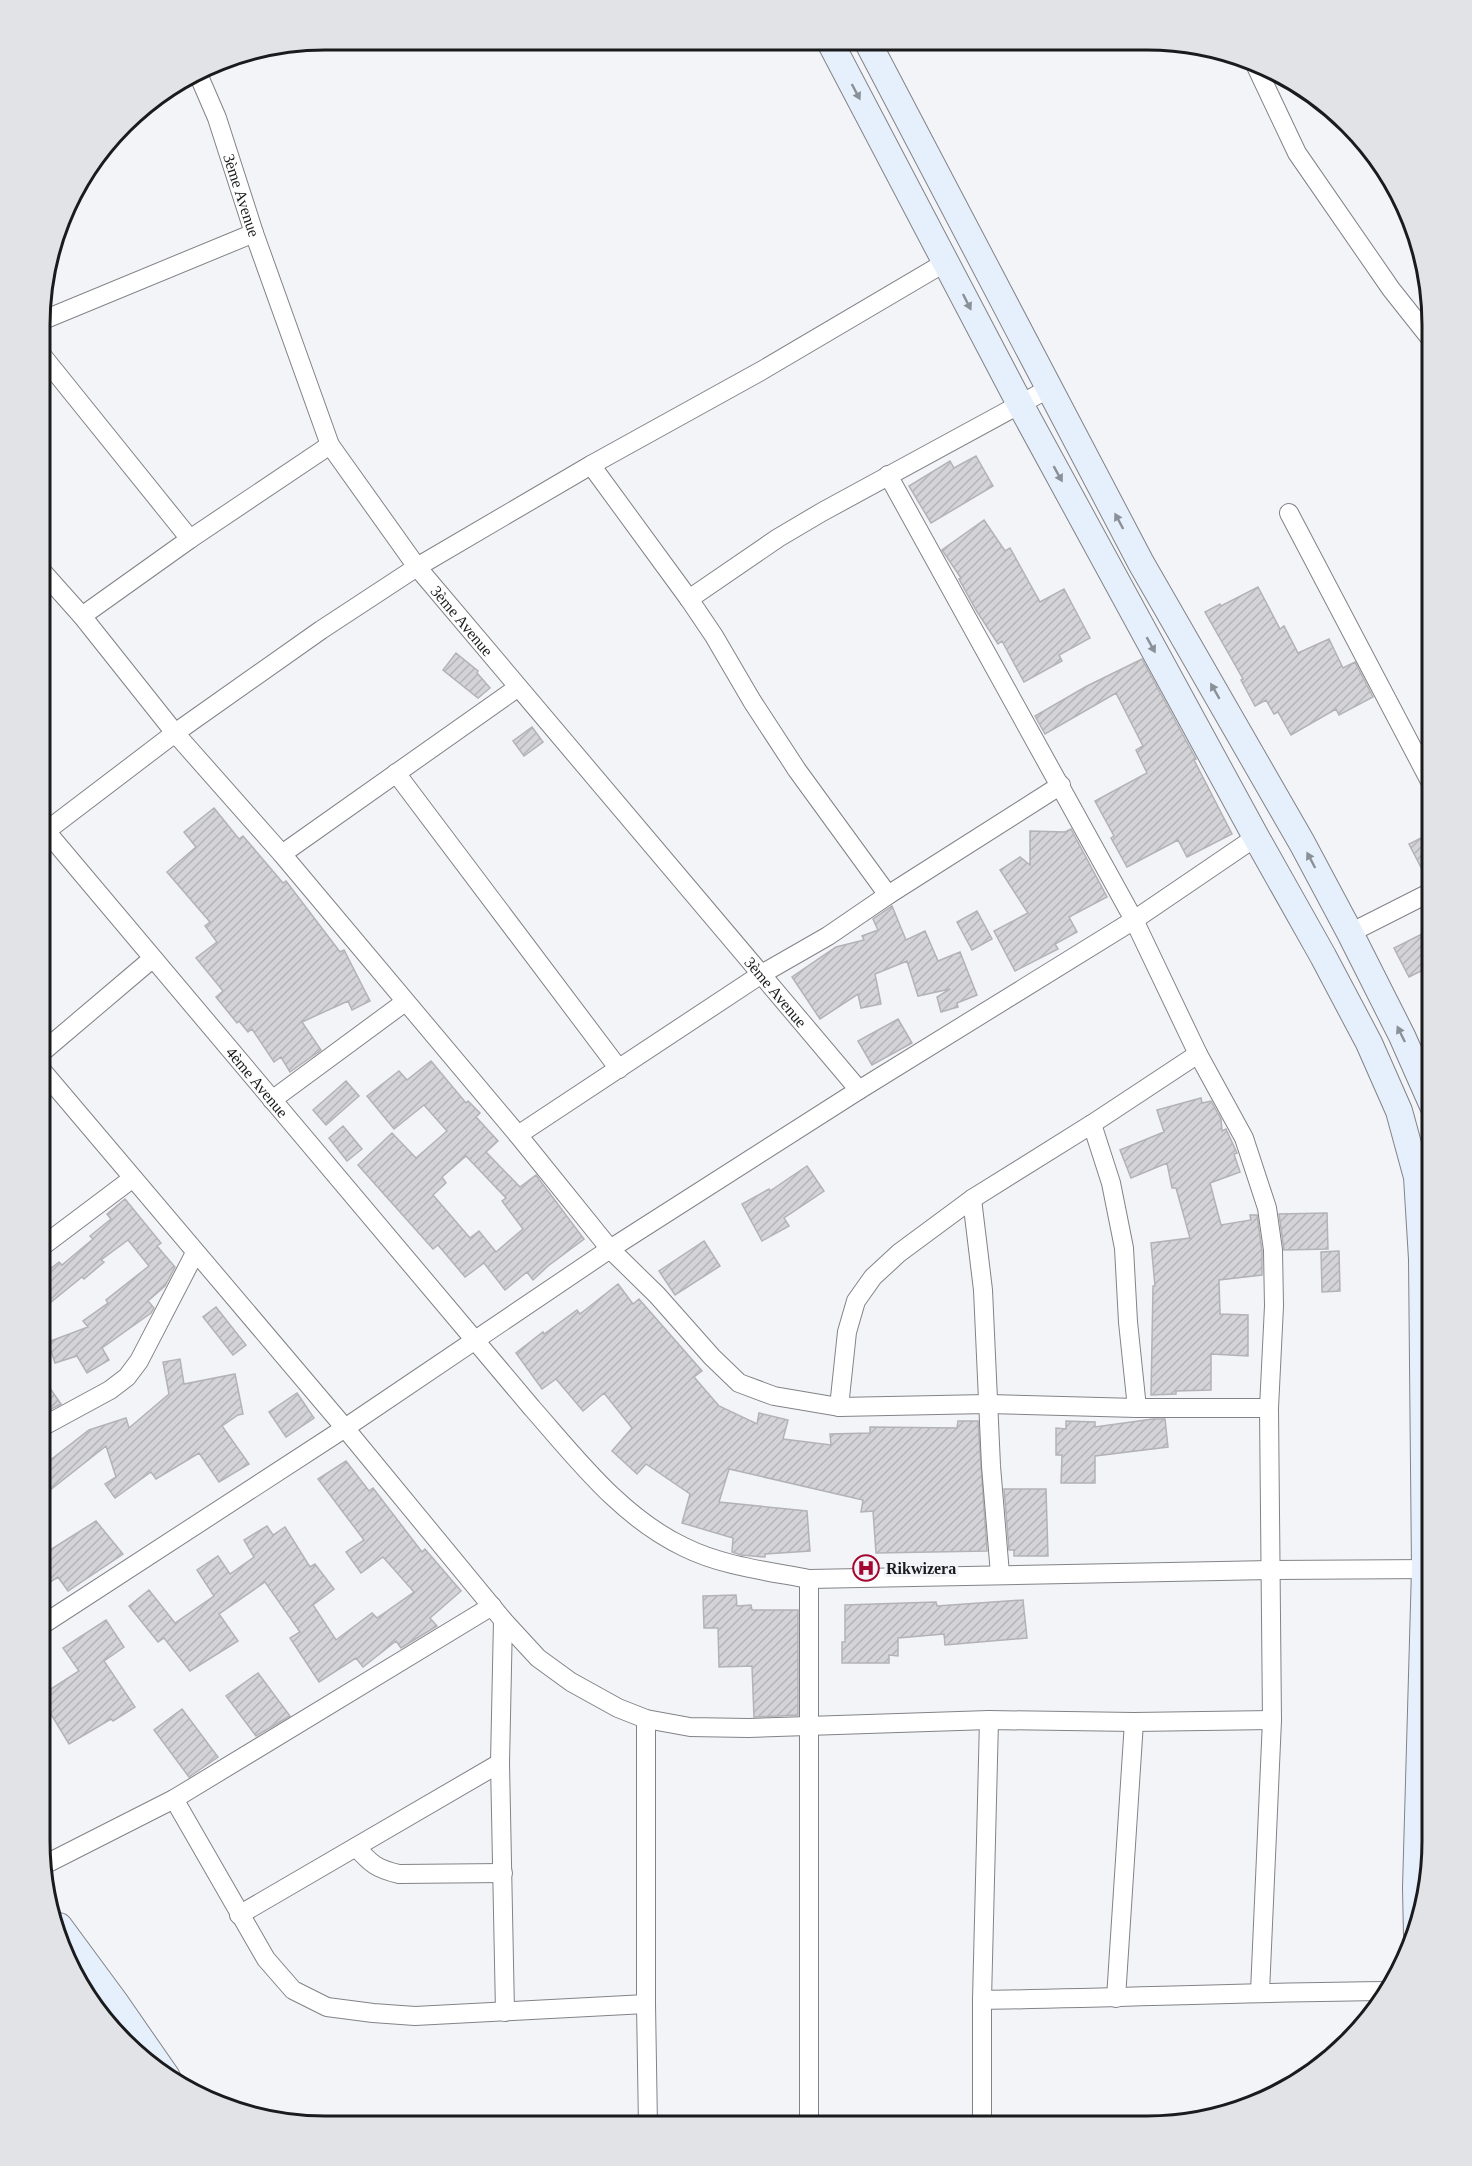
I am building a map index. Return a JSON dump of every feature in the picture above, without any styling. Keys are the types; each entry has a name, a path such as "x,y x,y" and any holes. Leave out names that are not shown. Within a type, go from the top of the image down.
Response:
{"street":[{"path":"834,50 1020,404 1369,1043 1399,1111 1417,1177 1422,1259"},
{"path":"872,50 1141,563 1302,843 1350,933 1422,1081"},
{"path":"1259,73 1297,153 1391,289 1422,328"},
{"name":"3ème Avenue","path":"200,79 217,118 254,233 330,445 417,567 859,1090"},
{"path":"50,317 254,233"},
{"path":"50,824 321,630 417,567 591,465 771,366 946,262"},
{"path":"50,365 190,539"},
{"path":"689,599 778,538 888,475 1048,389"},
{"path":"82,616 190,539 330,445"},
{"path":"591,465 689,599 797,770 888,895"},
{"path":"888,475 1134,920 1198,1054 1244,1138 1268,1208 1273,1250 1274,1306 1269,1408 1272,1720 1260,1992"},
{"path":"1289,513 1422,766"},
{"path":"50,580 82,616 176,733 282,854 610,1249 657,1295 712,1357 739,1383 774,1396 839,1407 987,1404 1137,1408 1269,1408"},
{"path":"282,854 517,688"},
{"path":"396,773 619,1069"},
{"path":"518,1136 760,975 828,936 1061,785"},
{"path":"50,1620 345,1428 610,1249 859,1090 1134,920 1256,837"},
{"name":"4ème Avenue","path":"50,839 589,1472 634,1518 684,1547 724,1562 809,1579 1422,1569"},
{"path":"1350,933 1422,897"},
{"path":"50,1046 152,959"},
{"path":"272,1100 405,1002"},
{"path":"839,1407 847,1332 856,1301 873,1277 899,1253 972,1199 1198,1054"},
{"path":"50,1080 345,1428 497,1613 538,1658 571,1682 618,1708 646,1719 690,1727 748,1728 989,1720 1134,1722 1272,1720"},
{"path":"1092,1124 1111,1183 1124,1248 1128,1322 1137,1408"},
{"path":"50,1240 133,1178"},
{"path":"972,1199 983,1290 987,1404 1000,1575"},
{"path":"50,1423 110,1390 127,1377 139,1361 195,1253"},
{"path":"809,1579 809,2116"},
{"path":"497,1613 505,2012"},
{"path":"50,1862 174,1799 497,1613"},
{"path":"646,1719 648,2116"},
{"path":"982,2116 982,2000 989,1720"},
{"path":"1116,1998 1134,1722"},
{"path":"1416,1899 1422,1741"},
{"path":"240,1915 500,1763"},
{"path":"174,1799 267,1959 293,1990 327,2007 415,2016 646,2004"},
{"path":"356,1847 369,1862 382,1870 399,1874 503,1873"},
{"path":"66,1935 151,2055"},
{"path":"982,2000 1378,1991"}],"building":[{"path":"976,456 993,486 931,523 909,486 950,461 954,468"},
{"path":"984,520 1005,551 1010,548 1040,602 1064,589 1090,638 1059,655 1062,661 1024,682 1002,641 998,644 976,610 959,579 961,578 942,550"},
{"path":"1258,587 1280,629 1284,626 1298,653 1329,639 1343,668 1355,662 1373,697 1339,715 1336,709 1291,735 1278,712 1274,714 1266,700 1255,706 1241,680 1243,679 1205,612"},
{"path":"456,653 478,671 477,673 490,688 478,698 443,670"},
{"path":"1142,659 1196,759 1194,760 1232,834 1187,857 1178,840 1127,867 1111,838 1114,836 1095,801 1147,773 1136,750 1143,746 1116,693 1045,734 1035,716 1087,686"},
{"path":"532,727 543,742 524,756 513,741"},
{"path":"214,808 239,839 243,836 283,883 286,881 340,952 344,950 370,1001 352,1010 348,1001 302,1022 321,1050 290,1072 281,1057 274,1062 252,1029 248,1032 239,1021 237,1023 216,997 223,991 196,958 217,942 205,926 210,922 167,872 196,847 184,832"},
{"path":"1071,829 1107,897 1069,917 1077,932 1055,944 1058,949 1015,971 994,931 1028,913 1000,870 1020,857 1030,865 1030,831 1065,832"},
{"path":"1422,838 1422,869 1409,844"},
{"path":"892,906 906,940 925,931 938,961 960,952 977,995 957,1003 958,1007 941,1012 937,997 950,989 918,996 907,961 875,974 881,1004 861,1008 858,994 820,1019 792,977 836,947 864,940 862,936 878,930 873,919"},
{"path":"977,911 992,939 972,950 957,922"},
{"path":"1422,934 1422,970 1409,977 1394,948"},
{"path":"898,1019 912,1043 872,1065 858,1041"},
{"path":"431,1061 466,1103 468,1101 480,1113 476,1117 498,1141 486,1152 520,1187 536,1175 584,1239 533,1280 527,1272 505,1290 484,1263 465,1277 438,1245 433,1249 358,1165 392,1133 416,1158 447,1131 424,1105 394,1129 367,1096 399,1071 407,1080","holes":["466,1156 506,1198 502,1201 523,1229 496,1252 479,1231 470,1238 433,1195 446,1183 442,1177"]},
{"path":"346,1081 359,1096 326,1125 313,1110"},
{"path":"1201,1098 1202,1103 1211,1101 1221,1119 1222,1131 1226,1129 1237,1153 1234,1154 1240,1172 1210,1183 1221,1225 1251,1220 1250,1215 1257,1215 1262,1251 1262,1275 1219,1280 1220,1314 1248,1315 1248,1356 1211,1354 1211,1390 1176,1391 1176,1394 1151,1395 1153,1286 1155,1286 1151,1243 1190,1238 1176,1188 1172,1188 1167,1163 1131,1178 1120,1150 1164,1132 1157,1110"},
{"path":"343,1126 362,1149 347,1161 329,1138"},
{"path":"807,1166 824,1191 784,1218 789,1226 762,1241 742,1204 769,1189 770,1191"},
{"path":"125,1199 161,1243 157,1246 175,1267 165,1286 148,1301 154,1308 151,1313 102,1348 109,1360 87,1373 77,1356 55,1363 50,1341 88,1327 83,1321 108,1303 106,1300 149,1266 128,1240 101,1260 104,1262 84,1279 82,1277 50,1303 50,1269 59,1262 62,1265 93,1239 90,1236 111,1219 107,1214"},
{"path":"1327,1213 1328,1249 1284,1250 1279,1214"},
{"path":"704,1241 720,1266 675,1295 659,1271"},
{"path":"1339,1251 1340,1291 1322,1292 1321,1252"},
{"path":"618,1284 633,1304 639,1299 702,1371 694,1377 719,1406 757,1424 759,1413 788,1420 783,1439 831,1445 830,1434 870,1433 870,1427 957,1428 958,1421 978,1421 987,1551 876,1553 873,1511 861,1512 863,1500 729,1469 719,1502 807,1511 810,1551 765,1554 765,1557 741,1555 732,1552 733,1538 682,1523 690,1494 646,1464 637,1474 612,1451 632,1428 604,1393 583,1411 556,1379 542,1389 516,1353 577,1310 580,1314"},
{"path":"216,1307 246,1345 233,1355 203,1317"},
{"path":"180,1359 184,1384 235,1374 243,1414 222,1426 249,1464 219,1482 199,1453 156,1479 151,1472 115,1498 105,1484 116,1477 106,1446 50,1490 50,1460 89,1430 126,1418 129,1428 169,1394 163,1362"},
{"path":"50,1388 61,1404 50,1410"},
{"path":"297,1393 314,1418 286,1437 269,1412"},
{"path":"1165,1419 1168,1447 1095,1456 1095,1483 1061,1483 1062,1455 1056,1455 1056,1428 1066,1429 1066,1421 1095,1422 1095,1427"},
{"path":"346,1461 369,1491 373,1488 422,1552 425,1549 461,1591 430,1618 437,1626 401,1648 396,1641 363,1667 356,1658 319,1682 290,1638 300,1632 265,1582 219,1614 238,1641 190,1671 164,1638 158,1642 129,1606 149,1590 175,1623 214,1596 197,1570 218,1556 230,1574 254,1557 244,1540 267,1526 273,1535 285,1527 310,1567 315,1564 334,1589 313,1605 336,1640 372,1613 377,1618 414,1592 383,1557 361,1573 346,1552 364,1540 318,1479"},
{"path":"1004,1489 1046,1489 1048,1556 1014,1556 1014,1550 1009,1550"},
{"path":"96,1521 123,1554 68,1591 58,1577 50,1582 50,1550"},
{"path":"736,1595 737,1606 751,1605 752,1610 798,1610 798,1715 754,1717 752,1666 719,1667 718,1628 704,1628 703,1596"},
{"path":"1023,1600 1027,1638 945,1645 944,1634 898,1638 898,1656 889,1655 889,1663 842,1663 842,1642 845,1642 845,1605 936,1602 937,1606"},
{"path":"106,1620 124,1647 104,1661 135,1707 69,1744 50,1713 50,1690 79,1671 63,1648"},
{"path":"258,1673 290,1716 256,1736 226,1696"},
{"path":"182,1709 218,1757 189,1777 154,1730"}],"place":[{"name":"Rikwizera","path":"866,1568"}]}
